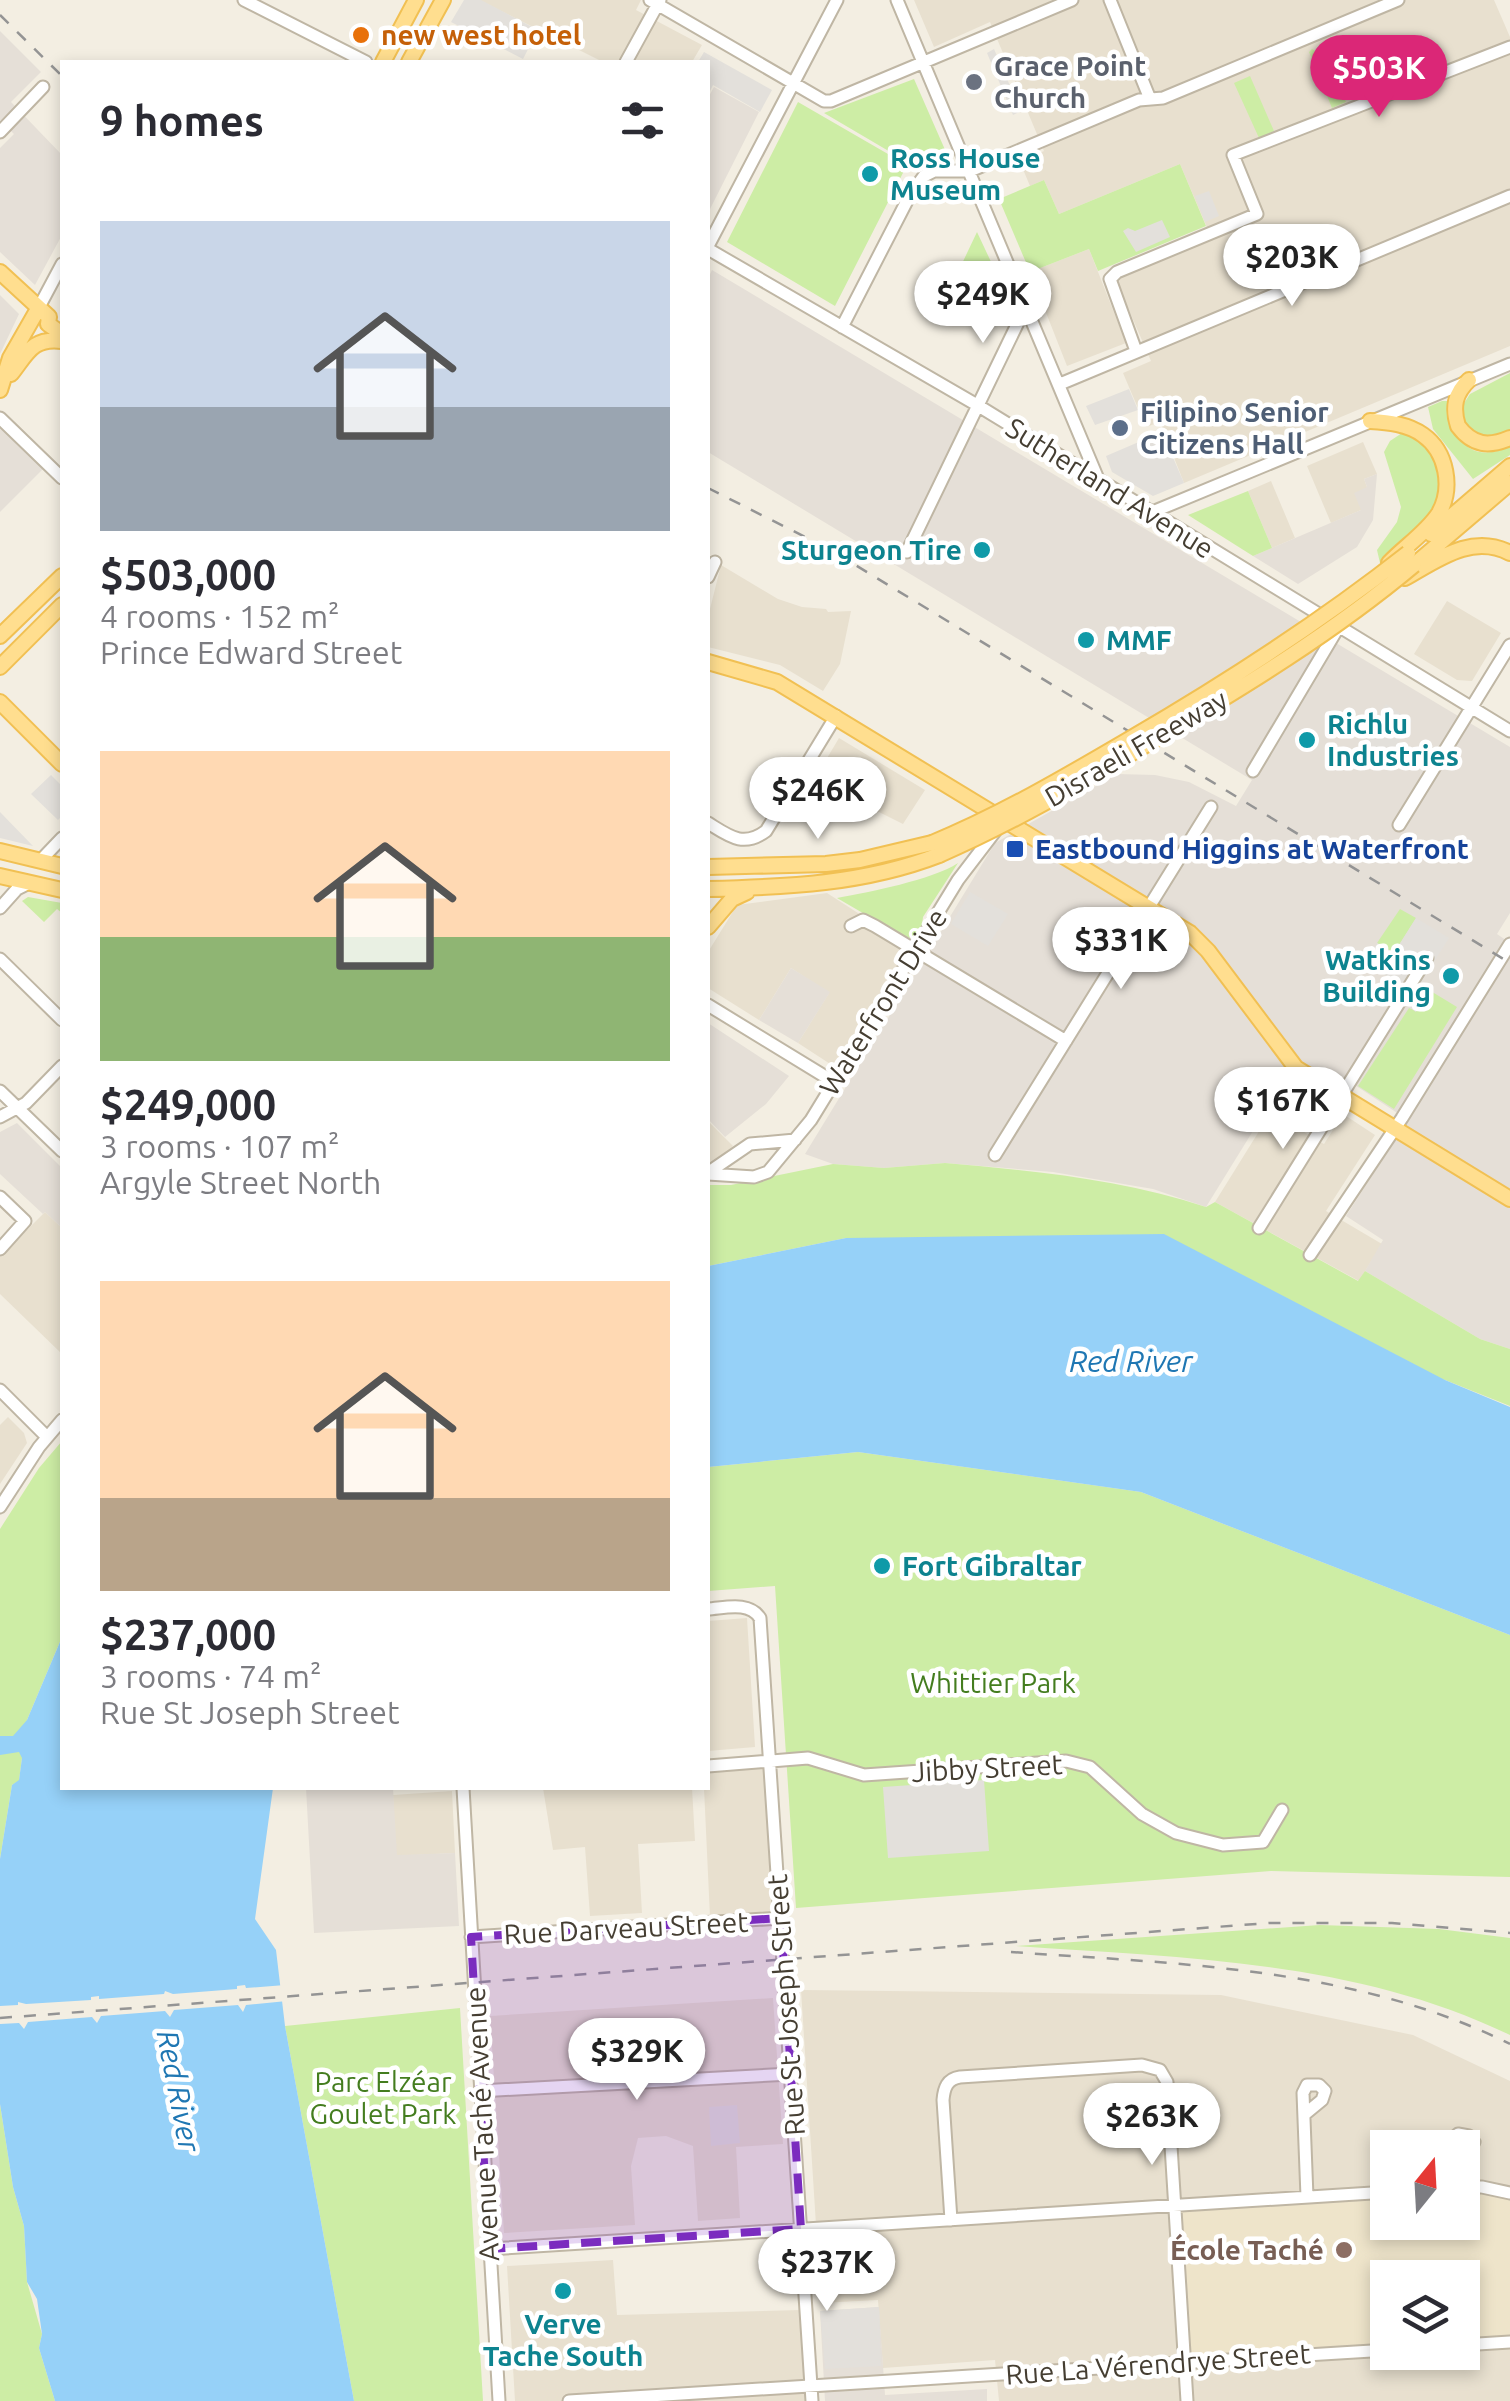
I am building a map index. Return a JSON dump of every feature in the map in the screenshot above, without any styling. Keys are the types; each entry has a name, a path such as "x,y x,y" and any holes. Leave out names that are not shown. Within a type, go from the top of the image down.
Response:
{"main road":[{"path":"385,60 416,0"},
{"path":"411,60 442,0"},
{"path":"0,272 50,315"},
{"path":"50,315 48,324 60,335"},
{"path":"3,384 10,358 50,315"},
{"path":"3,384 30,347 60,337"},
{"path":"1470,380 1456,399 1458,426 1477,442 1488,445 1510,438"},
{"path":"1370,421 1396,424 1424,435 1436,448 1446,472 1439,513 1411,559"},
{"name":"Disraeli Freeway","path":"1411,559 1510,466"},
{"name":"Disraeli Freeway","path":"710,889 852,879 936,849 1200,698 1374,588 1510,483"},
{"path":"1411,559 1492,546 1510,553"},
{"path":"0,636 60,578"},
{"path":"0,667 60,607"},
{"path":"710,663 778,682 1202,944 1291,1063 1510,1199"},
{"path":"0,702 60,762"},
{"name":"Disraeli Freeway","path":"710,868 826,864 936,849"},
{"path":"0,851 60,866"},
{"path":"0,876 60,890"},
{"path":"710,925 732,899 756,888"}],"street":[{"path":"244,0 362,60"},
{"path":"710,243 838,0"},
{"path":"897,0 1098,479"},
{"path":"627,60 656,1 824,101 831,101 1072,0"},
{"path":"1110,0 1150,99"},
{"path":"842,327 917,184 934,171 970,171 1139,100 1163,98 1398,0"},
{"path":"1136,352 1110,279 1117,272 1257,214 1233,155 1510,46"},
{"path":"0,132 43,86"},
{"path":"1060,384 1510,196"},
{"name":"Sutherland Avenue","path":"710,248 976,405 1510,731"},
{"path":"50,315 60,272"},
{"path":"906,552 1026,306"},
{"path":"1150,513 1510,364"},
{"path":"0,418 60,476"},
{"path":"710,573 715,562"},
{"path":"1254,771 1338,628"},
{"path":"1399,825 1510,645"},
{"path":"710,824 740,841 766,831 836,716"},
{"path":"995,1155 1211,807"},
{"name":"Waterfront Drive","path":"710,1174 762,1176 795,1140 998,816"},
{"path":"40,861 60,840"},
{"path":"0,908 17,889 29,883"},
{"path":"851,926 863,920 1066,1042"},
{"path":"1310,1255 1510,944"},
{"path":"1258,1228 1426,958"},
{"path":"0,959 60,1018"},
{"path":"710,1006 834,1082"},
{"path":"0,1117 18,1108 60,1068"},
{"path":"0,1090 60,1150"},
{"name":"Waterfront Drive","path":"710,1173 750,1144 795,1140"},
{"path":"760,1144 771,1154 770,1169"},
{"path":"741,1150 739,1166 751,1177"},
{"path":"0,1197 25,1220 0,1249"},
{"path":"0,1390 47,1437"},
{"path":"0,1507 60,1422"},
{"name":"Rue St Joseph Street","path":"710,1610 745,1606 760,1618 812,2401"},
{"name":"Jibby Street","path":"772,1762 808,1758 864,1775 1066,1761 1090,1767 1142,1814 1176,1833 1224,1845 1264,1842 1282,1810"},
{"path":"710,1766 772,1762"},
{"name":"Avenue Taché Avenue","path":"463,1790 499,2401"},
{"name":"Rue Darveau Street","path":"471,1937 781,1918"},
{"path":"951,2220 946,2084 960,2077 1142,2066 1160,2070 1167,2082 1188,2401"},
{"path":"480,2092 791,2074"},
{"path":"1305,2114 1307,2197"},
{"path":"1480,2189 1509,2192"},
{"path":"489,2249 1370,2193"},
{"path":"1480,2344 1510,2342"},
{"name":"Rue La Vérendrye Street","path":"569,2401 1370,2351"}],"highlighted area":[{"path":"781,1918 801,2229 489,2249 471,1937"}],"shaded area":[{"path":"464,0 481,0 538,30 523,59 451,22"},
{"path":"479,0 641,0 636,10 702,45 693,60 599,60"},
{"path":"914,0 1494,0 1510,37 1510,346 1184,483 1160,422 1146,427 1123,373 1151,361 1115,278 1211,237 1180,164 1059,214 1044,180 1030,186 1020,162 1044,151 990,22 934,47"},
{"path":"0,31 41,72 11,102 60,153 60,239 35,285 0,252 0,148 14,134 0,120"},
{"path":"994,49 1021,111 1013,115 987,53"},
{"path":"704,52 772,90 760,112 713,85 710,91 710,60 699,60"},
{"path":"714,87 759,112 710,209 710,94"},
{"path":"1209,191 1219,216 1205,222 1195,196"},
{"path":"1162,220 1170,237 1136,252 1123,231 1135,231"},
{"path":"1089,249 1126,343 1067,366 1030,272"},
{"path":"712,270 1510,747 1510,913 1497,934 1510,943 1510,1349 1480,1339 1365,1271 1383,1240 1346,1216 1408,1120 1341,1076 1308,1128 1269,1105 1206,1207 1153,1189 1053,1172 945,1163 884,1168 833,1164 805,1154 995,843 1117,774 1155,775 1189,782 1236,806 1252,780 710,453"},
{"path":"0,295 19,314 0,354"},
{"path":"1129,389 1138,410 1095,425 1086,406"},
{"path":"0,426 43,469 0,512"},
{"path":"1162,432 1184,483 1153,496 1112,472 1106,456"},
{"path":"1363,442 1377,474 1364,479 1367,487 1361,510 1331,523 1307,466"},
{"path":"1377,474 1373,520 1357,547 1298,584 1253,556 1361,510 1354,493 1367,487 1364,479"},
{"path":"1271,481 1295,538 1272,548 1248,491"},
{"path":"721,565 778,599 828,612 851,611 840,664 823,691 780,665 710,648 710,609"},
{"path":"1447,601 1501,633 1472,681 1457,680 1414,654"},
{"path":"1386,704 1412,721 1387,761 1361,745"},
{"path":"839,738 925,790 903,824 879,812 855,820 807,792"},
{"path":"51,775 60,784 60,818 58,820 31,794"},
{"path":"0,812 33,846 0,838"},
{"path":"970,892 1008,914 988,946 951,924"},
{"path":"827,893 912,948 841,1071 798,1043 829,993 791,968 759,1020 710,989 710,949 737,905"},
{"path":"1416,918 1449,938 1420,984 1429,990 1416,1012 1390,994 1396,982 1365,962 1377,943 1394,953"},
{"path":"791,968 830,992 798,1043 759,1020"},
{"path":"710,1024 789,1076 766,1104 725,1137 710,1121"},
{"path":"1271,1112 1324,1144 1343,1114 1375,1135 1326,1211 1382,1244 1359,1281 1215,1202"},
{"path":"17,1123 60,1166 60,1226 0,1174 0,1132"},
{"path":"710,1123 733,1146 710,1163"},
{"path":"45,1212 60,1226 60,1352 0,1294 0,1257"},
{"path":"8,1417 24,1433 27,1443 0,1484 0,1425"},
{"path":"747,1618 755,1747 710,1751 710,1621"},
{"path":"767,1768 775,1914 710,1917 704,1790 710,1790 710,1772"},
{"path":"984,1780 989,1851 888,1858 883,1787"},
{"path":"306,1790 393,1790 397,1855 455,1853 459,1926 314,1933"},
{"path":"543,1790 692,1790 695,1841 638,1844 642,1913 590,1916 585,1847 553,1850"},
{"path":"452,1791 455,1853 396,1856 393,1795"},
{"path":"801,1990 1221,1995 1413,2035 1510,2081 1510,2401 999,2401 995,2360 883,2368 878,2300 821,2303"},
{"path":"773,1998 783,2144 736,2147 740,2218 698,2221 693,2146 666,2136 638,2138 631,2166 635,2225 504,2233 490,2016"},
{"path":"737,2105 740,2143 711,2146 709,2107"},
{"name":"École Taché","path":"1480,2191 1510,2198 1510,2340 1480,2343 1480,2260 1370,2260 1370,2351 1185,2362 1175,2206 1370,2196 1370,2240 1480,2240"},
{"path":"613,2260 617,2315 801,2310 808,2401 515,2401 507,2266"},
{"path":"879,2307 885,2395 987,2389 987,2401 825,2401 820,2311"},
{"path":"879,2307 881,2366 825,2369 820,2311"}],"green space":[{"path":"1312,49 1323,55 1326,67 1332,65 1343,71 1346,78 1337,81 1346,102 1332,108 1309,52"},
{"path":"1250,76 1274,131 1259,138 1234,83"},
{"path":"914,79 946,152 909,163 824,113"},
{"path":"798,102 907,165 835,306 727,242"},
{"path":"1180,164 1206,226 1098,271 1089,249 1030,272 999,199 1044,180 1059,214"},
{"path":"977,232 1008,298 958,272"},
{"path":"1510,373 1510,435 1480,439 1464,424 1461,408 1470,394"},
{"path":"1449,401 1455,427 1465,445 1483,452 1510,447 1510,455 1473,479 1433,429 1428,407"},
{"path":"1402,433 1422,444 1433,457 1440,493 1426,520 1380,563 1377,550 1397,522 1401,507 1384,452 1390,441"},
{"path":"1248,491 1272,548 1253,556 1188,515"},
{"path":"958,863 911,938 837,898 917,880"},
{"path":"28,897 60,903 60,911 57,909 44,922 22,901"},
{"path":"1400,909 1416,918 1394,953 1377,943"},
{"path":"1429,990 1457,1007 1394,1109 1358,1086 1409,1008 1416,1011"},
{"path":"945,1163 1044,1173 1109,1183 1206,1207 1215,1202 1358,1281 1365,1271 1480,1339 1510,1349 1510,1406 1445,1380 846,1238 710,1266 710,1185 731,1185 833,1164 884,1168"},
{"path":"60,1443 60,1642 27,1720 19,1781 12,1785 0,1859 0,1529 39,1468"},
{"name":"Whittier Park","path":"858,1452 1141,1492 1510,1635 1510,1877 1271,1871 796,1908 775,1586 710,1591 710,1467"},
{"path":"1320,1925 1439,1929 1510,1938 1510,2035 1451,2010 1330,1977 1205,1960 1016,1946"},
{"name":"Parc Elzéar Goulet Park","path":"460,2008 483,2401 354,2401 285,2026"},
{"path":"0,2104 13,2187 24,2226 27,2282 42,2334 39,2348 55,2401 0,2401"}],"water":[{"name":"Red River","path":"1164,1234 1445,1380 1510,1407 1510,1635 1141,1492 858,1452 710,1467 710,1266 846,1238"},
{"name":"Red River","path":"60,1642 60,1790 273,1790 255,1919 276,1950 285,2026 354,2401 55,2401 39,2348 42,2334 37,2299 27,2282 24,2226 13,2187 0,2104 0,1859 12,1785 19,1780 22,1758 19,1752 0,1755 0,1736 13,1736 27,1720"}],"pier":[{"path":"245,1985 285,1985 287,2001 246,2005 243,2012 238,2005 174,2010 170,2017 165,2011 101,2016 97,2023 92,2017 28,2022 24,2029 19,2023 0,2024 0,2006 18,2002 91,2000 99,1996 165,1991 173,1994"}],"railway":[{"path":"0,15 60,74"},
{"path":"710,489 829,549 1510,963"},
{"path":"0,2018 1269,1923 1392,1923 1510,1933"},
{"path":"1011,1952 1202,1966 1329,1984 1451,2018 1510,2044"}],"place":[{"name":"new west hotel","path":"361,35"},
{"name":"Grace Point Church","path":"974,82"},
{"name":"Ross House Museum","path":"870,174"},
{"name":"Filipino Senior Citizens Hall","path":"1120,428"},
{"name":"Sturgeon Tire","path":"982,550"},
{"name":"MMF","path":"1086,640"},
{"name":"Richlu Industries","path":"1307,740"},
{"name":"Eastbound Higgins at Waterfront","path":"1015,849"},
{"name":"Watkins Building","path":"1451,976"},
{"name":"Fort Gibraltar","path":"882,1566"},
{"name":"École Taché","path":"1344,2250"},
{"name":"Verve Tache South","path":"563,2291"}]}
